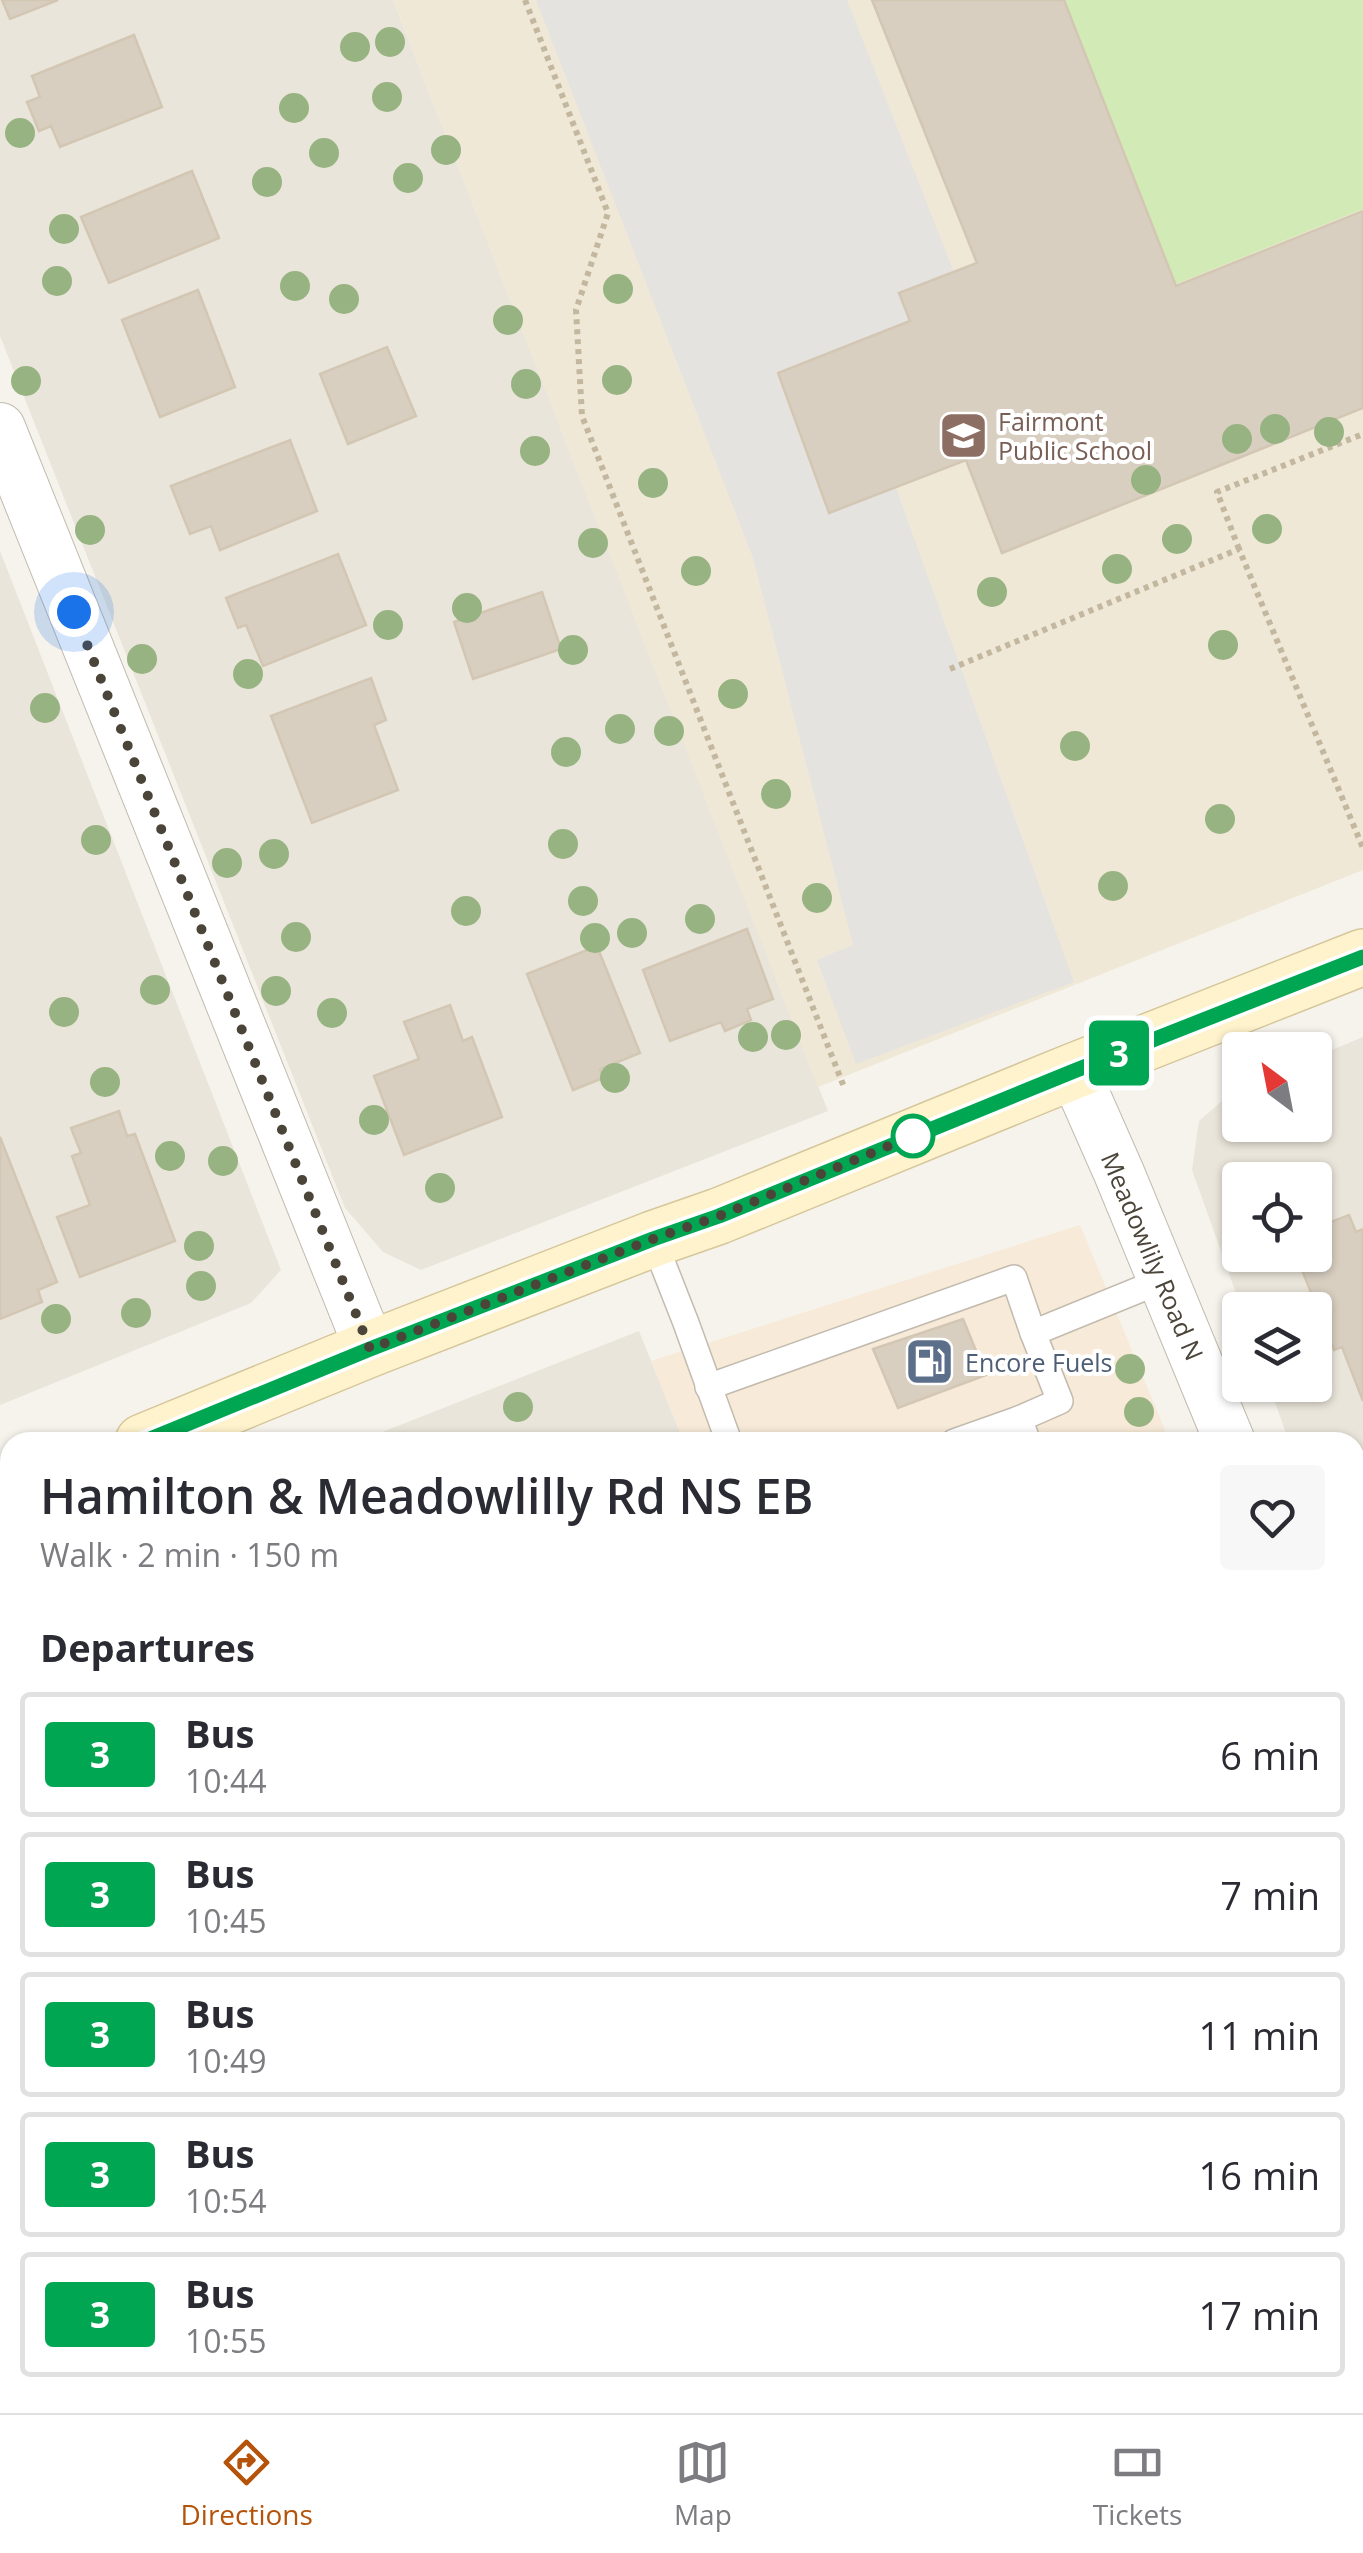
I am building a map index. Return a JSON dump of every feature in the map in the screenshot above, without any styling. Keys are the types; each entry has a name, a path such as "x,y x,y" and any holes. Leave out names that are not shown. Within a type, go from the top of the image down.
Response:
{"main road":[{"path":"167,1432 1363,957"}],"street":[{"path":"0,428 370,1349"},
{"name":"Meadowlily Road N","path":"1074,1071 1226,1432"}],"lane":[{"path":"653,1239 725,1432"},
{"path":"708,1387 1014,1278 1060,1401 1023,1431"},
{"path":"1033,1333 1163,1280"}],"path":[{"path":"525,0 608,214 576,310 582,416 844,1087"},
{"path":"1363,434 1217,492 1363,848"},
{"path":"950,669 1238,549"}],"shaded area":[{"path":"0,0 393,0 828,1111 421,1270 383,1252 345,1208 0,336"},
{"name":"Fairmont Public School","path":"393,0 1363,0 1363,870 818,1087"},
{"path":"536,0 847,0 954,272 899,292 909,321 776,372 828,514 896,488 1074,982 856,1064 817,960 853,945 753,558"},
{"path":"0,551 281,1270 251,1303 0,1405"},
{"path":"1363,1037 1363,1432 1285,1432 1275,1402 1332,1402 1332,1292 1236,1292 1228,1272 1332,1272 1332,1162 1222,1162 1222,1254 1192,1170 1199,1121 1222,1101 1222,1142 1332,1142 1332,1050"},
{"path":"1080,1225 1166,1432 680,1432 651,1361"},
{"path":"639,1331 680,1432 382,1432"}],"green space":[{"path":"1065,0 1363,0 1363,209 1176,284"}],"building":[{"path":"2,0 58,0 10,19"},
{"path":"872,0 1064,0 1176,286 1363,211 1363,408 1002,553 966,460 829,513 778,373 910,321 899,293 977,263"},
{"path":"134,35 162,107 60,147 51,126 39,131 27,102 40,97 32,76"},
{"path":"192,171 219,238 109,283 81,217"},
{"path":"198,290 235,387 160,417 122,320"},
{"path":"387,347 416,416 348,444 320,374"},
{"path":"290,440 317,511 220,550 211,526 190,534 171,486"},
{"path":"338,554 366,625 263,666 246,625 238,628 226,598"},
{"path":"542,592 561,649 473,679 454,622"},
{"path":"371,678 386,720 374,725 398,790 312,823 271,716"},
{"path":"747,929 773,999 747,1009 751,1020 725,1031 721,1022 670,1041 643,970"},
{"path":"597,946 640,1053 600,1069 603,1078 573,1090 527,974"},
{"path":"450,1005 463,1041 472,1037 502,1117 404,1155 374,1076 419,1059 404,1022"},
{"path":"119,1111 127,1136 135,1134 175,1241 80,1277 57,1217 90,1205 72,1156 81,1153 71,1128"},
{"path":"0,1137 57,1282 38,1290 42,1302 0,1319"},
{"path":"1349,1215 1356,1232 1363,1229 1363,1401 1342,1347 1334,1350 1332,1345 1332,1292 1311,1292 1303,1272 1332,1272 1332,1222"},
{"name":"Encore Fuels","path":"963,1319 986,1375 898,1408 873,1349"}],"bus line":[{"name":"3","path":"167,1432 1363,957"}],"place":[{"name":"Fairmont Public School","path":"963,435"},
{"name":"Encore Fuels","path":"930,1362"}],"route":[{"path":"74,612 370,1349 719,1216 913,1136"}]}
